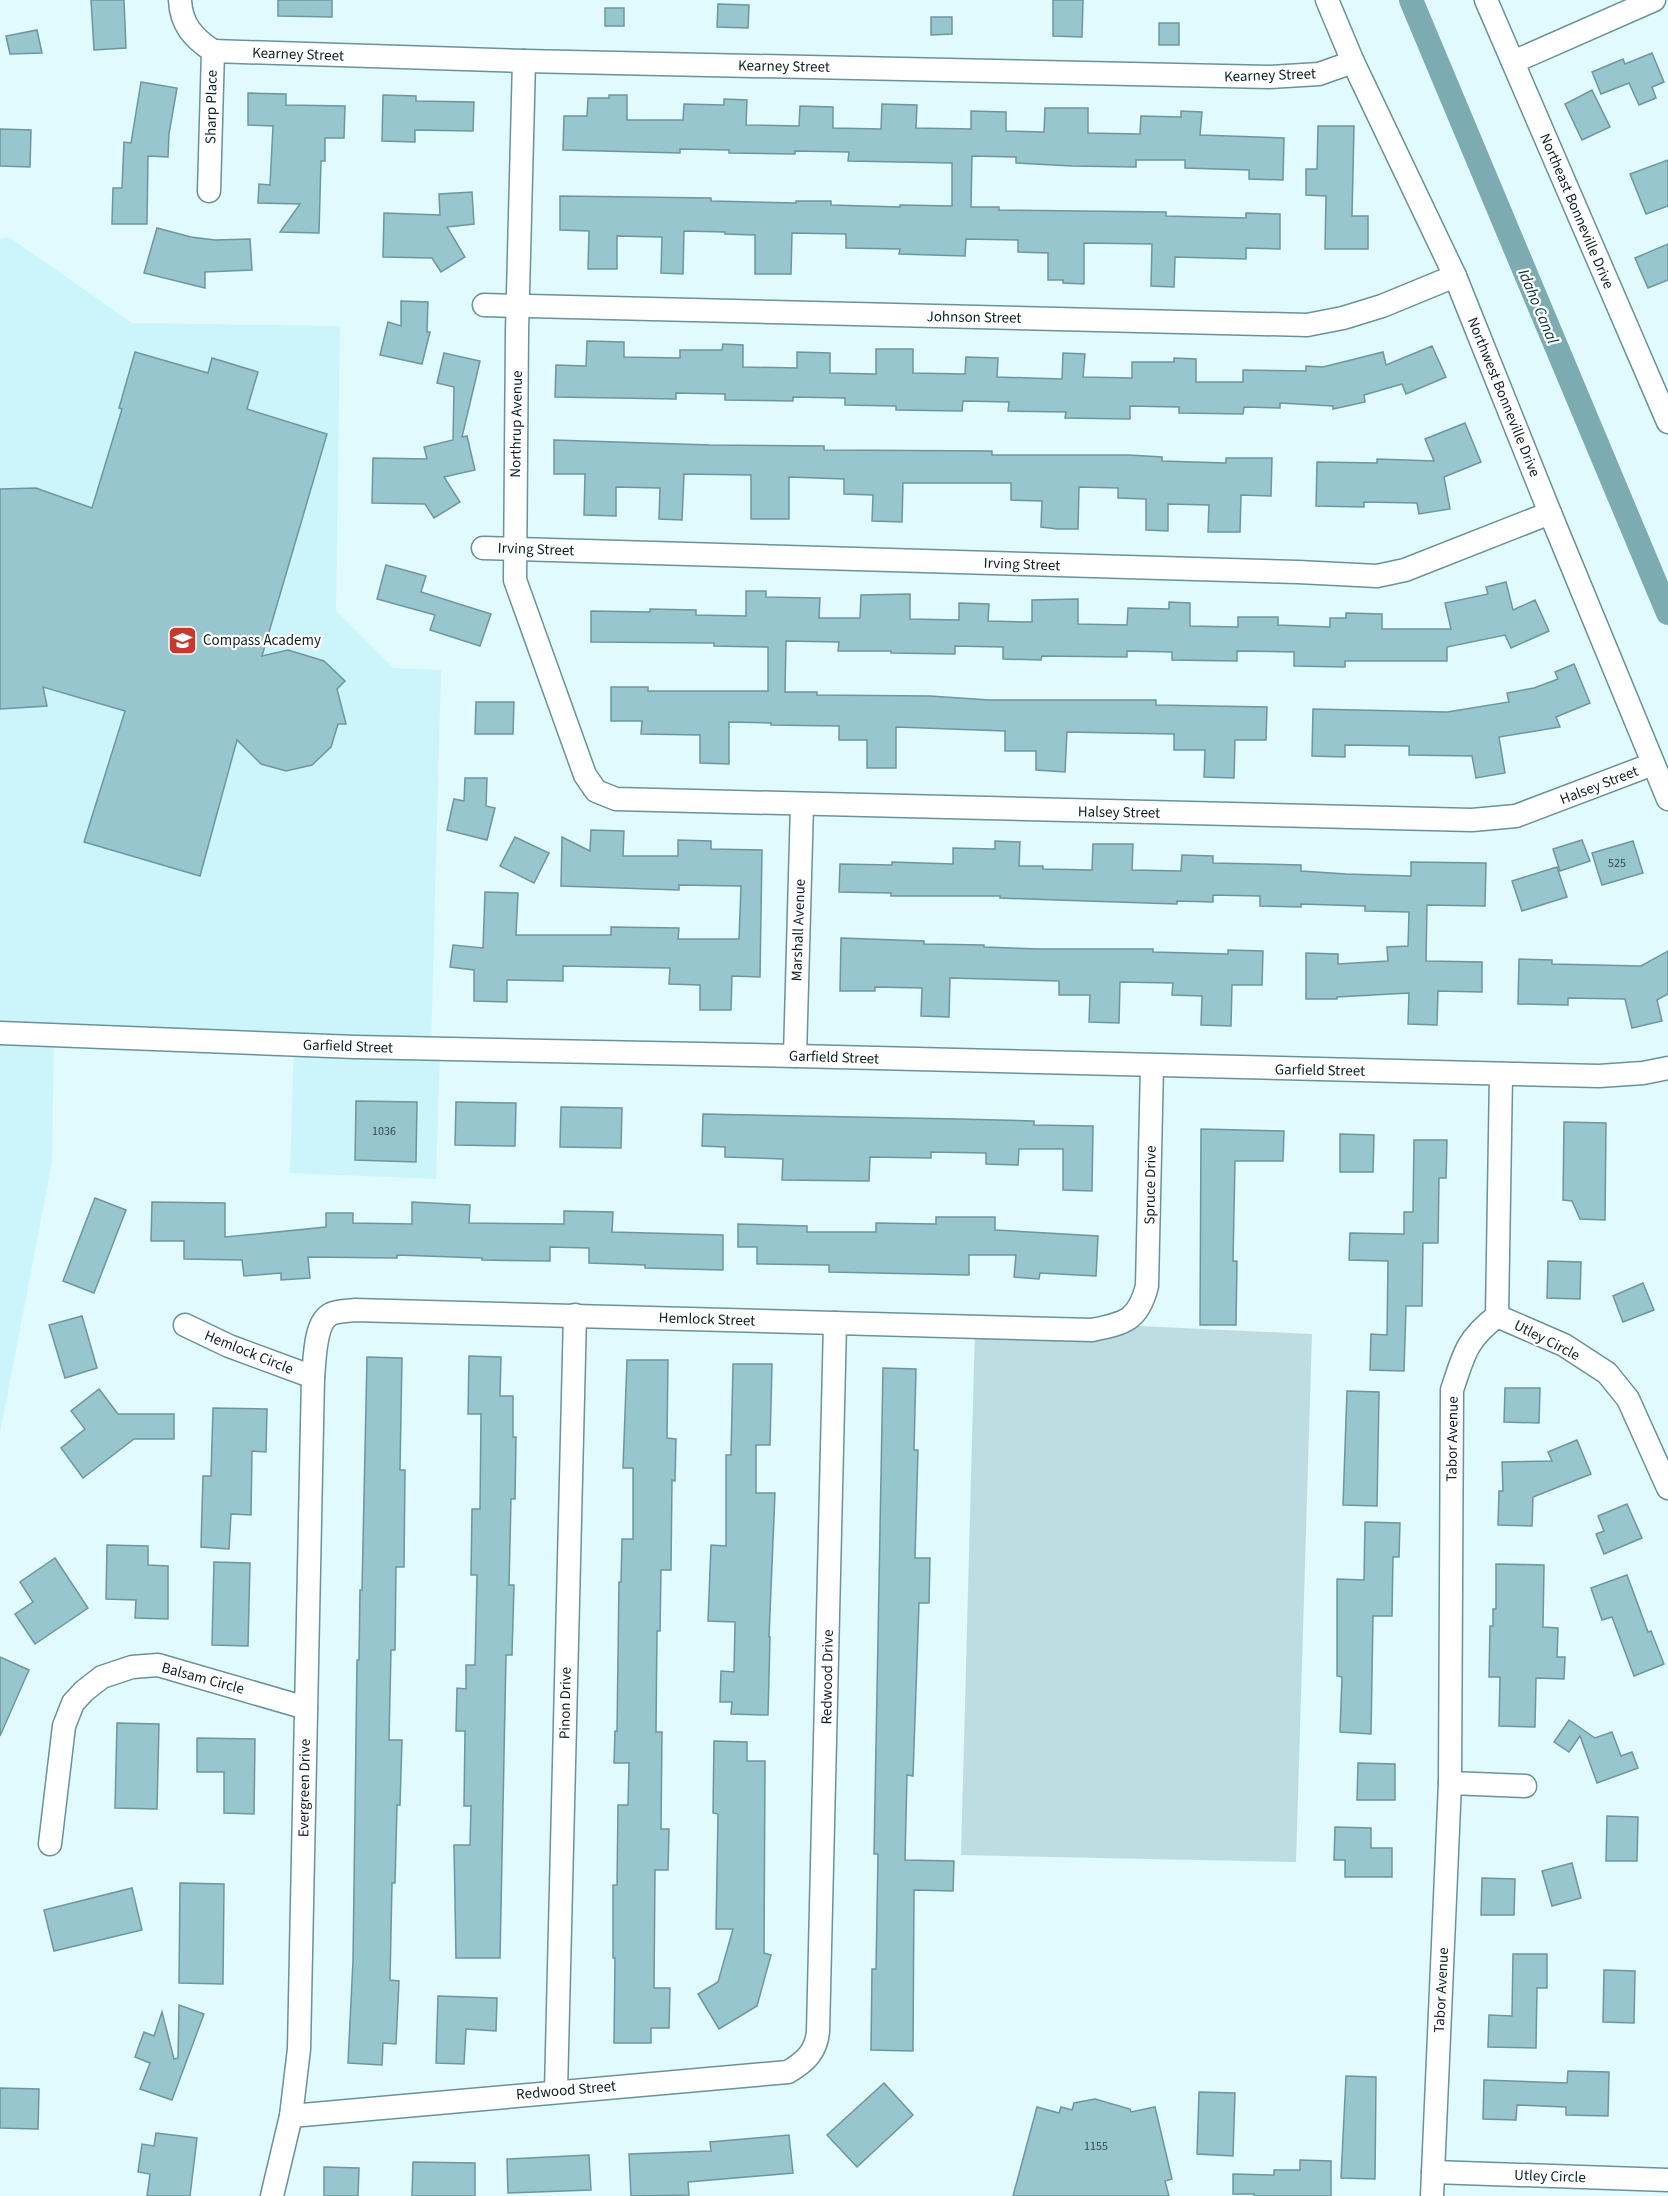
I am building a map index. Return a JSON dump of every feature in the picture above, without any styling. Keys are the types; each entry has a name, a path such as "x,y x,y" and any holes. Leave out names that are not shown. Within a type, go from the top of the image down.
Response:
{"street":[{"name":"Sharp Place","path":"180,0 181,14 196,39 213,51 209,191"},
{"name":"Northwest Bonneville Drive","path":"1327,0 1353,62 1455,276 1668,800"},
{"name":"Northeast Bonneville Drive","path":"1486,0 1668,422"},
{"path":"1514,62 1654,0"},
{"name":"Kearney Street","path":"213,51 524,61 1269,77 1319,75 1353,62"},
{"name":"Northrup Avenue","path":"524,61 517,306 515,580 585,775"},
{"name":"Johnson Street","path":"484,305 1307,325 1343,318 1382,306 1455,276"},
{"name":"Irving Street","path":"483,548 1377,576 1405,570 1550,513"},
{"name":"Halsey Street","path":"585,775 596,791 616,799 1472,820 1516,816 1653,764"},
{"name":"Marshall Avenue","path":"795,1056 802,804"},
{"name":"Garfield Street","path":"0,1033 356,1047 1501,1074 1599,1076 1643,1073 1668,1068"},
{"name":"Spruce Drive","path":"1142,1304 1147,1286 1152,1066"},
{"path":"1497,1316 1501,1074"},
{"name":"Hemlock Street","path":"313,1377 318,1331 322,1322 330,1314 354,1310 1092,1330 1118,1325 1132,1317 1142,1304"},
{"name":"Pinon Drive","path":"556,2091 575,1315"},
{"name":"Utley Circle","path":"1497,1316 1564,1345 1606,1373 1628,1400 1653,1450 1668,1488"},
{"name":"Tabor Avenue","path":"1432,2196 1450,1783 1452,1390 1465,1349 1479,1330 1497,1316"},
{"name":"Redwood Drive","path":"819,2032 835,1323"},
{"name":"Hemlock Circle","path":"185,1325 229,1346 313,1377"},
{"name":"Evergreen Drive","path":"272,2196 291,2116 298,2049 313,1377"},
{"name":"Balsam Circle","path":"50,1844 64,1725 72,1703 102,1677 132,1667 158,1665 306,1708"},
{"path":"1450,1783 1525,1786"},
{"name":"Redwood Street","path":"291,2116 788,2072 802,2064 812,2052 819,2032"},
{"name":"Utley Circle","path":"1432,2172 1668,2180"}],"shaded area":[{"name":"Compass Academy","path":"9,237 132,323 340,326 336,611 393,668 441,670 431,1048 440,1049 436,1179 290,1173 294,1045 54,1035 52,1162 0,1433 0,239"},
{"path":"1118,1325 1312,1334 1296,1862 961,1855 975,1326"}],"building":[{"path":"91,0 124,0 126,48 94,50"},
{"path":"278,0 332,0 332,17 278,16"},
{"path":"1053,0 1083,0 1082,37 1053,36"},
{"path":"718,4 749,5 748,28 717,27"},
{"path":"605,8 624,8 624,26 605,26"},
{"path":"931,17 952,17 952,34 931,35"},
{"path":"1159,23 1179,23 1179,45 1159,45"},
{"path":"37,30 42,53 10,54 6,36"},
{"path":"1652,53 1664,82 1652,87 1656,98 1639,105 1629,83 1601,94 1592,72 1623,59 1625,64"},
{"path":"141,82 177,88 169,134 168,157 148,156 147,224 112,224 113,188 122,188 124,142 131,143"},
{"path":"1592,90 1610,127 1582,140 1565,104"},
{"path":"248,93 286,94 286,105 345,106 344,138 325,138 325,161 321,161 319,233 280,232 300,204 258,203 259,184 270,185 273,126 248,125"},
{"path":"383,95 416,96 416,101 474,102 473,131 415,130 415,142 382,141"},
{"path":"609,95 627,95 627,120 683,120 684,104 724,105 724,99 747,100 746,125 799,126 800,106 833,107 833,128 881,129 882,104 917,105 916,128 971,129 971,111 1006,112 1006,131 1044,132 1045,108 1088,108 1088,133 1140,134 1141,116 1181,117 1181,111 1202,112 1200,135 1284,138 1283,180 1249,179 1249,170 1185,168 1185,160 1136,160 1136,167 1072,166 1016,163 1016,157 972,156 971,207 999,207 999,210 1166,212 1166,216 1246,218 1246,213 1280,214 1280,249 1246,248 1246,259 1175,257 1174,287 1151,286 1152,244 1084,243 1084,284 1048,280 1048,253 1018,252 1018,240 966,239 965,256 899,254 900,249 846,248 846,234 792,233 791,274 755,274 755,235 684,231 683,274 661,273 662,237 617,236 617,269 588,269 589,231 560,230 560,196 711,198 711,201 796,203 796,201 831,201 831,205 900,207 900,205 952,206 952,163 848,161 849,152 795,151 795,154 729,153 729,150 680,149 680,153 563,150 564,116 587,116 588,98 609,98"},
{"path":"1318,126 1354,126 1352,216 1368,216 1368,249 1325,249 1326,196 1306,195 1306,169 1317,169"},
{"path":"0,129 31,130 30,167 0,166"},
{"path":"1668,160 1668,206 1646,214 1630,174"},
{"path":"472,192 474,224 447,227 465,257 441,272 432,258 383,257 384,213 440,215 439,194"},
{"path":"157,228 191,237 215,240 250,239 252,270 205,272 205,288 144,273"},
{"path":"1668,244 1668,280 1648,288 1635,258"},
{"path":"401,301 428,302 427,332 430,332 422,364 380,355 388,322 401,326"},
{"path":"587,341 624,342 624,357 680,358 680,350 722,350 723,344 743,345 743,367 797,368 797,352 830,353 830,373 876,374 876,349 913,349 913,373 965,374 966,357 998,358 997,377 1062,379 1063,353 1085,354 1083,377 1132,378 1132,362 1174,362 1174,358 1196,359 1196,382 1243,382 1243,370 1306,371 1306,366 1323,367 1383,352 1386,365 1432,346 1446,377 1406,394 1402,384 1364,395 1365,402 1333,409 1333,406 1280,403 1280,408 1244,407 1243,414 1179,413 1179,407 1130,406 1130,419 1065,418 1066,412 1008,411 1009,402 963,401 962,411 896,410 896,406 845,405 845,398 793,397 793,401 725,400 725,394 676,393 676,399 555,397 556,365 586,366"},
{"path":"135,352 208,373 212,358 258,372 247,409 327,434 262,656 288,650 324,661 345,681 337,689 346,724 338,724 331,747 312,765 286,771 261,764 237,740 200,876 84,842 125,711 43,687 47,706 0,709 0,489 36,488 92,508 122,409 119,408"},
{"path":"444,353 480,361 462,437 467,436 475,470 444,477 460,502 434,518 425,504 372,503 373,458 427,459 424,447 453,440 454,387 437,383"},
{"path":"1465,423 1481,462 1444,477 1450,509 1419,514 1417,503 1364,502 1364,507 1316,506 1317,462 1377,463 1377,459 1434,461 1425,439"},
{"path":"554,440 824,446 824,450 992,451 992,455 1128,455 1162,457 1162,461 1226,463 1226,458 1272,458 1271,496 1241,495 1240,532 1208,532 1209,505 1168,504 1168,531 1146,530 1146,499 1118,498 1118,488 1079,487 1078,529 1058,529 1041,527 1042,501 1011,500 1011,483 903,483 902,522 872,521 873,495 844,494 844,479 789,477 789,519 751,519 751,475 684,474 682,520 659,519 660,488 616,487 616,516 584,515 585,474 554,474"},
{"path":"386,565 426,576 421,592 491,614 480,646 430,630 435,615 377,599"},
{"path":"1506,582 1513,610 1535,600 1549,631 1511,648 1505,635 1447,647 1447,661 1345,661 1345,667 1294,666 1294,652 1237,651 1237,661 1172,660 1172,652 1127,651 1127,657 1042,656 1041,660 1003,659 1003,647 955,646 955,654 891,653 891,651 838,651 839,642 786,641 785,692 989,700 1156,700 1156,705 1267,707 1266,740 1235,740 1234,778 1204,777 1205,750 1174,750 1174,734 1067,732 1065,772 1036,770 1036,751 1005,751 1005,731 896,727 896,768 867,768 867,740 839,740 839,726 729,722 729,764 700,763 700,735 641,734 642,721 611,721 611,687 648,687 648,691 768,691 768,647 714,646 714,643 591,642 591,611 696,610 696,615 746,616 746,591 766,591 766,597 820,598 819,618 860,618 861,595 910,594 910,619 959,620 959,603 989,604 988,621 1032,622 1032,600 1078,599 1078,624 1127,625 1128,608 1169,609 1169,602 1190,603 1190,626 1238,627 1238,617 1278,617 1278,625 1330,627 1330,618 1346,618 1346,613 1382,614 1382,629 1451,629 1445,603 1488,594 1486,587"},
{"path":"1574,664 1590,703 1556,717 1560,727 1499,737 1505,773 1476,778 1472,756 1409,755 1409,746 1345,745 1345,757 1312,756 1313,709 1447,712 1509,702 1507,693 1534,688 1558,679 1555,672"},
{"path":"476,702 514,702 513,734 475,734"},
{"path":"465,778 487,778 486,806 495,808 487,840 447,830 454,799 464,801"},
{"path":"591,830 624,831 623,856 678,856 678,840 711,841 711,849 762,850 760,977 732,976 731,1010 700,1010 700,985 669,984 670,968 563,966 563,981 507,980 507,1002 474,1001 474,970 450,967 453,945 483,948 485,892 518,893 516,935 611,935 611,927 679,928 678,939 739,939 741,886 679,885 679,890 561,886 562,837 590,851"},
{"path":"515,837 549,853 534,883 500,866"},
{"path":"1582,840 1590,861 1560,871 1553,849"},
{"path":"995,841 1020,842 1019,866 1043,866 1043,869 1092,870 1093,844 1133,844 1132,870 1181,871 1182,855 1213,856 1213,863 1301,865 1301,871 1411,876 1411,862 1486,863 1485,906 1427,905 1426,961 1482,962 1482,992 1438,991 1437,1025 1408,1024 1409,993 1337,997 1337,999 1306,999 1306,953 1338,954 1338,964 1388,961 1387,947 1408,946 1409,912 1365,911 1365,906 1301,904 1301,907 1260,906 1260,896 1213,895 1213,902 1177,901 1177,904 1000,898 1000,896 891,896 891,893 839,892 840,864 892,865 892,862 953,864 953,848 995,849"},
{"path":"1633,841 1643,873 1602,885 1592,853"},
{"path":"1557,867 1567,897 1522,911 1512,881"},
{"path":"841,938 1040,949 1153,949 1153,952 1228,954 1228,950 1263,951 1262,985 1232,985 1231,1026 1201,1025 1202,996 1172,995 1173,983 1120,982 1119,1023 1089,1022 1090,995 1059,995 1059,981 950,978 949,1017 921,1016 922,988 875,987 875,991 840,991"},
{"path":"1668,951 1668,994 1657,1000 1662,1021 1632,1028 1625,999 1568,998 1568,1005 1518,1004 1519,959 1552,960 1552,964 1641,966"},
{"path":"356,1101 417,1102 416,1162 355,1160"},
{"path":"456,1102 516,1103 515,1146 455,1145"},
{"path":"561,1107 622,1108 621,1148 560,1147"},
{"path":"703,1114 1034,1121 1034,1125 1093,1126 1092,1191 1063,1190 1063,1149 1019,1149 1018,1165 986,1164 986,1153 931,1152 931,1158 870,1157 869,1181 782,1180 783,1159 725,1157 725,1147 702,1146"},
{"path":"1564,1122 1606,1123 1605,1220 1580,1219 1572,1201 1563,1200"},
{"path":"1201,1129 1284,1131 1283,1161 1235,1161 1233,1261 1237,1261 1236,1325 1200,1325"},
{"path":"1340,1134 1374,1135 1373,1172 1340,1172"},
{"path":"1414,1140 1447,1140 1446,1178 1439,1178 1438,1243 1423,1243 1422,1306 1406,1306 1404,1371 1370,1370 1371,1334 1387,1335 1388,1261 1349,1260 1350,1233 1404,1234 1404,1212 1413,1212"},
{"path":"95,1198 126,1210 94,1293 63,1281"},
{"path":"152,1202 225,1203 225,1237 326,1227 326,1213 353,1213 353,1223 412,1224 412,1202 470,1205 469,1223 564,1224 564,1211 613,1212 612,1232 723,1235 723,1270 645,1268 645,1265 589,1263 589,1248 550,1247 550,1261 397,1255 397,1258 308,1257 310,1278 281,1280 281,1273 244,1276 242,1260 184,1259 184,1241 151,1241"},
{"path":"936,1217 995,1217 995,1230 1098,1236 1096,1276 1040,1273 1039,1279 1014,1277 1016,1255 969,1255 969,1275 829,1272 829,1265 757,1264 757,1247 738,1247 738,1224 807,1226 807,1232 876,1232 876,1223 936,1224"},
{"path":"1548,1261 1581,1262 1580,1299 1547,1298"},
{"path":"1643,1283 1654,1310 1623,1322 1613,1296"},
{"path":"82,1316 97,1368 65,1378 49,1325"},
{"path":"469,1356 501,1357 500,1396 513,1396 513,1437 516,1437 515,1499 511,1499 509,1585 514,1585 512,1655 506,1655 500,1958 456,1958 454,1845 470,1845 471,1806 464,1806 465,1731 456,1731 457,1688 466,1689 466,1665 475,1665 477,1575 471,1575 472,1509 480,1509 481,1414 468,1414"},
{"path":"367,1357 402,1358 400,1470 405,1470 404,1567 396,1567 395,1650 391,1650 389,1740 402,1740 400,1805 397,1805 395,1883 392,1883 390,1980 399,1981 396,2044 383,2043 382,2065 348,2063 353,1961 357,1660 359,1660 360,1590 362,1590"},
{"path":"627,1360 668,1360 667,1438 676,1439 675,1481 672,1480 671,1570 661,1570 660,1631 657,1631 656,1732 662,1732 661,1829 669,1829 668,1870 655,1870 654,1988 670,1988 669,2028 651,2028 651,2043 614,2043 613,1885 617,1885 618,1805 628,1805 629,1763 614,1763 615,1731 617,1731 619,1582 621,1582 622,1539 633,1539 633,1468 623,1468"},
{"path":"733,1364 772,1364 770,1445 756,1445 756,1493 775,1493 768,1715 731,1714 732,1702 720,1702 721,1671 734,1672 735,1622 708,1621 711,1545 726,1546 726,1455 731,1455"},
{"path":"883,1368 916,1369 914,1450 918,1450 915,1558 930,1558 929,1603 919,1603 913,1776 907,1775 905,1860 954,1861 953,1891 914,1890 913,2051 871,2050 872,1969 876,1969 878,1854 874,1854"},
{"path":"1505,1388 1540,1388 1539,1423 1504,1422"},
{"path":"99,1389 118,1414 174,1414 174,1439 134,1439 83,1478 61,1448 85,1429 71,1411"},
{"path":"1347,1391 1379,1392 1377,1506 1343,1505"},
{"path":"213,1408 267,1409 266,1452 252,1451 251,1515 231,1514 229,1549 201,1547 203,1476 211,1476"},
{"path":"1577,1440 1591,1474 1533,1497 1532,1526 1498,1525 1499,1491 1503,1491 1502,1462 1552,1461 1548,1452"},
{"path":"1627,1504 1642,1538 1604,1554 1596,1534 1604,1531 1598,1516"},
{"path":"1365,1522 1400,1523 1399,1557 1393,1557 1392,1616 1373,1616 1371,1734 1340,1732 1342,1677 1337,1676 1337,1579 1364,1580"},
{"path":"107,1545 148,1546 148,1565 168,1566 168,1619 135,1618 136,1600 106,1599"},
{"path":"55,1558 88,1608 35,1644 15,1614 33,1602 20,1582"},
{"path":"214,1562 250,1563 248,1646 212,1645"},
{"path":"1496,1564 1544,1565 1543,1627 1558,1628 1557,1657 1565,1657 1564,1679 1536,1678 1535,1727 1499,1726 1500,1677 1489,1677 1490,1626 1493,1626 1493,1609 1496,1609"},
{"path":"1627,1575 1648,1632 1651,1631 1664,1664 1634,1676 1612,1617 1602,1620 1591,1588"},
{"path":"0,1657 29,1670 0,1736"},
{"path":"1569,1720 1595,1738 1612,1732 1621,1756 1632,1752 1638,1768 1597,1783 1580,1736 1569,1752 1554,1742"},
{"path":"117,1723 159,1724 157,1809 115,1808"},
{"path":"197,1738 255,1739 254,1814 224,1813 224,1772 197,1772"},
{"path":"714,1741 747,1742 747,1761 765,1761 764,1953 771,1955 757,2006 719,2029 698,1994 718,1982 733,1929 716,1929 718,1814 713,1813"},
{"path":"1358,1763 1395,1764 1395,1800 1357,1800"},
{"path":"1607,1816 1638,1817 1637,1861 1606,1861"},
{"path":"1335,1827 1371,1828 1371,1848 1392,1848 1392,1877 1345,1877 1345,1860 1334,1860"},
{"path":"1572,1863 1581,1898 1552,1906 1542,1871"},
{"path":"1482,1878 1515,1879 1514,1915 1481,1915"},
{"path":"180,1883 224,1884 223,1984 179,1983"},
{"path":"132,1888 142,1930 54,1951 44,1910"},
{"path":"1513,1954 1547,1954 1547,1988 1537,1988 1536,2048 1488,2047 1489,2015 1512,2016"},
{"path":"1604,1970 1635,1971 1634,2023 1603,2022"},
{"path":"438,1996 497,1998 496,2031 466,2029 464,2064 436,2063"},
{"path":"179,2005 204,2014 172,2100 140,2089 150,2063 135,2057 144,2032 154,2036 162,2012 174,2059 178,2058"},
{"path":"1568,2071 1609,2072 1608,2116 1566,2115 1566,2107 1517,2105 1516,2120 1483,2119 1484,2080 1567,2083"},
{"path":"1346,2076 1376,2077 1375,2179 1341,2178"},
{"path":"884,2083 913,2115 857,2167 827,2135"},
{"path":"0,2088 39,2089 38,2129 0,2128"},
{"path":"1199,2092 1235,2093 1233,2156 1197,2154"},
{"path":"1095,2099 1130,2109 1131,2112 1155,2107 1172,2179 1165,2181 1169,2196 1013,2196 1037,2107 1059,2113 1061,2107 1072,2110 1074,2103"},
{"path":"156,2133 197,2138 190,2196 147,2196 150,2174 138,2172 142,2144 154,2146"},
{"path":"789,2135 793,2173 688,2182 689,2195 631,2196 629,2154 711,2151 710,2142"},
{"path":"589,2155 591,2190 508,2193 507,2159"},
{"path":"1300,2160 1331,2161 1331,2196 1233,2194 1233,2174 1274,2175 1274,2170 1300,2170"},
{"path":"413,2162 475,2163 475,2196 412,2196"},
{"path":"324,2167 359,2168 358,2196 324,2196"}],"waterway":[{"name":"Idaho Canal","path":"1411,0 1668,613"}],"place":[{"name":"Compass Academy","path":"182,640"}]}
